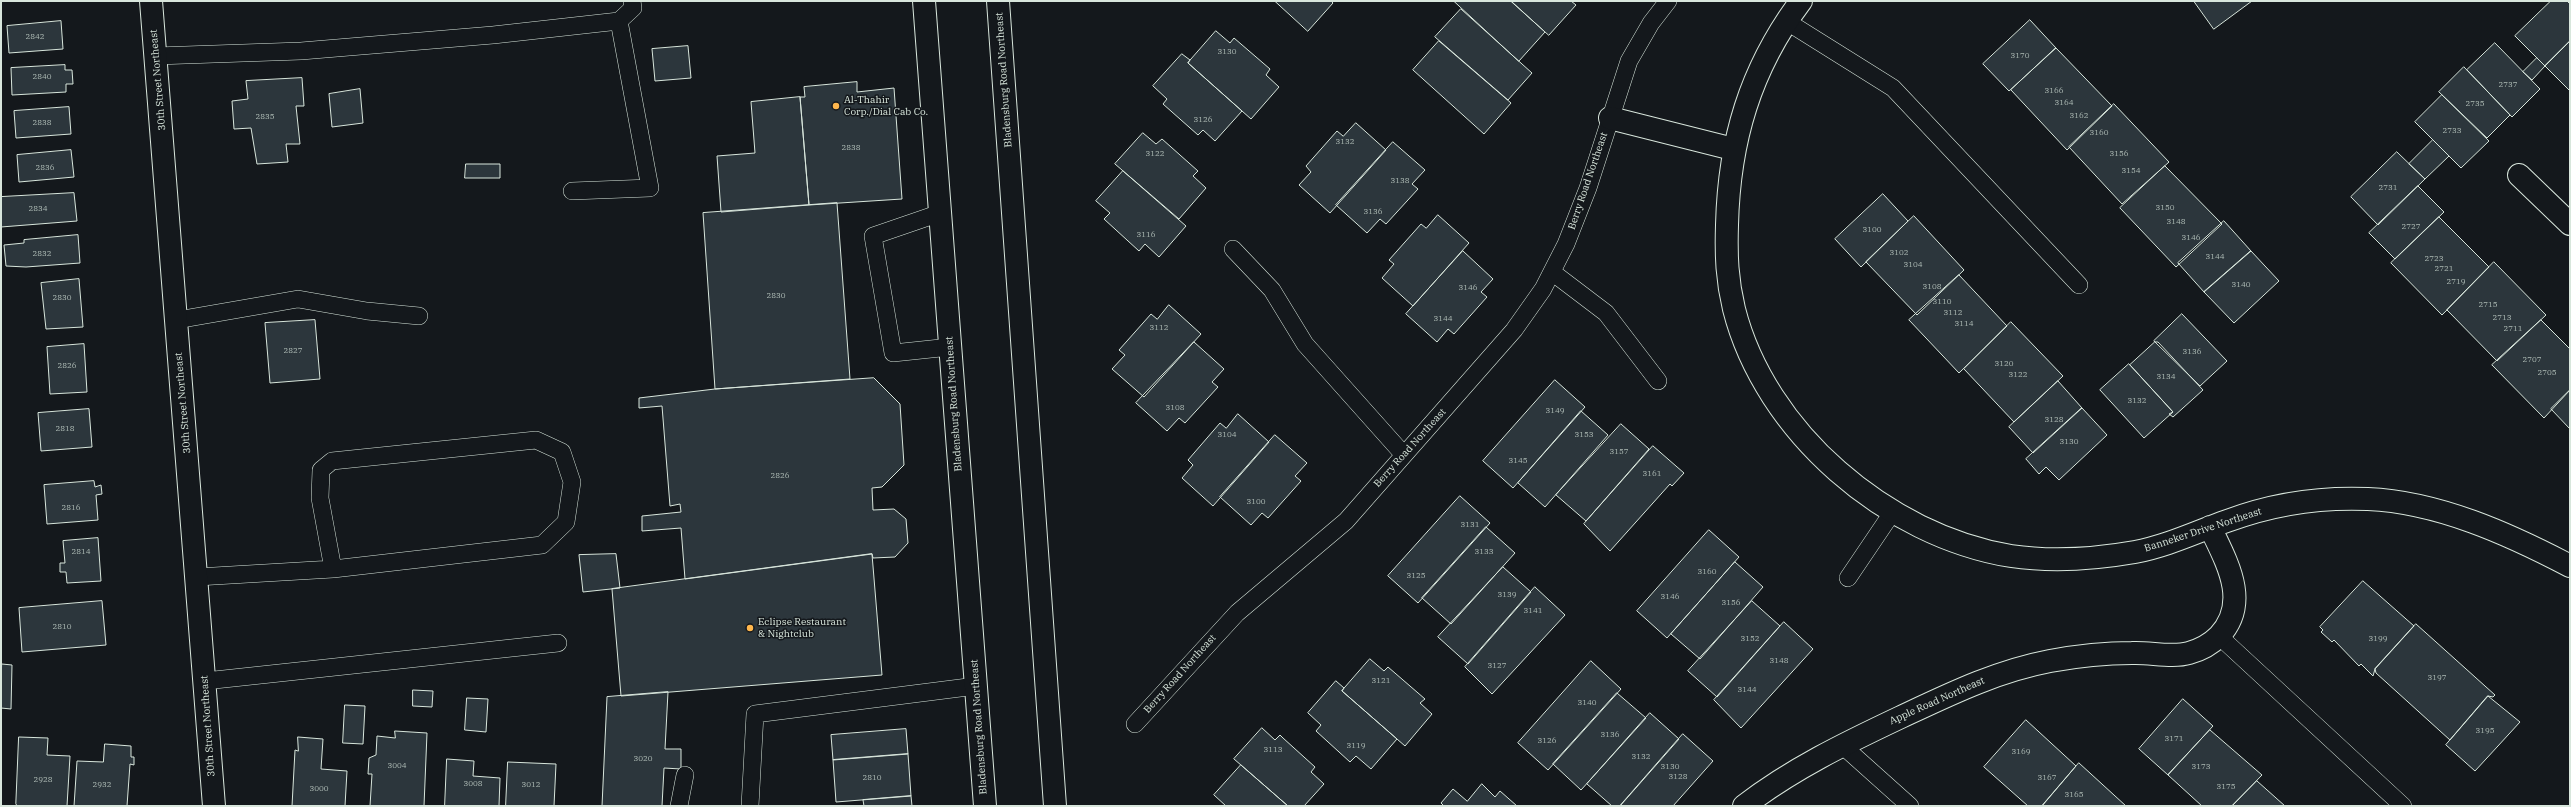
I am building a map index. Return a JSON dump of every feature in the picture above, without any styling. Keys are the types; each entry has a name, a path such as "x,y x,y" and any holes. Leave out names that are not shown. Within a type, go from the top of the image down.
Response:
{"street":[{"name":"30th Street Northeast","path":"152,1 214,806"},
{"name":"Bladensburg Road Northeast","path":"924,1 985,806"},
{"name":"Bladensburg Road Northeast","path":"998,1 1055,806"},
{"name":"Banneker Drive Northeast","path":"1801,1 1786,21 1755,81 1743,112 1733,149 1728,194 1726,277 1737,321 1757,370 1784,413 1817,453 1853,484 1894,510 1938,533 1963,543 2010,556 2030,558 2081,558 2136,552 2188,537 2210,527 2277,506 2308,501 2369,499 2400,503 2453,516 2525,544 2570,566"},
{"path":"1610,118 1733,149"},
{"path":"2519,175 2570,224"},
{"name":"Apple Road Northeast","path":"1744,806 1806,763 1963,688 2020,668 2086,655 2133,652 2188,654 2205,648 2219,636 2231,616 2234,604 2235,586 2210,527"}],"lane":[{"path":"156,56 301,51 493,35 619,21 633,8 632,1"},
{"name":"Berry Road Northeast","path":"1135,724 1222,628 1252,600 1346,521 1514,330 1552,272 1566,244 1588,188 1629,60 1651,23 1668,1"},
{"path":"572,191 650,188 619,21"},
{"path":"1786,21 1893,88 2079,285"},
{"path":"940,213 873,236 893,353 950,346"},
{"path":"1233,249 1272,290 1305,344 1404,455"},
{"path":"1552,272 1606,313 1658,381"},
{"path":"177,320 298,299 367,311 419,316"},
{"path":"197,577 333,570 542,545 566,522 572,482 562,452 536,440 332,461 321,470 320,498 333,570"},
{"path":"1848,578 1894,510"},
{"path":"2219,636 2404,806"},
{"path":"205,681 558,643"},
{"path":"750,806 755,714 976,686"},
{"path":"1842,746 1910,806"},
{"path":"679,806 685,775"}],"building":[{"path":"1275,1 1331,1 1333,3 1308,31"},
{"path":"1454,1 1511,1 1545,32 1519,61"},
{"path":"1511,1 1571,1 1576,5 1549,35"},
{"path":"2194,1 2252,1 2214,29"},
{"path":"2551,1 2567,1 2570,4 2570,41 2545,66 2515,36"},
{"path":"1461,9 1532,73 1508,100 1435,37"},
{"path":"2030,20 2056,48 2009,91 1983,64"},
{"path":"61,21 63,49 9,53 7,26"},
{"path":"1216,31 1230,43 1234,38 1270,69 1266,75 1279,87 1251,119 1188,63"},
{"path":"1439,41 1511,103 1484,134 1413,70"},
{"path":"2570,41 2570,91 2545,66"},
{"path":"2495,43 2540,89 2512,117 2467,70"},
{"path":"688,46 691,78 655,81 652,49"},
{"path":"2056,48 2112,106 2067,150 2011,90"},
{"path":"1182,54 1190,60 1188,63 1242,111 1215,141 1203,130 1198,135 1163,104 1167,99 1153,86"},
{"path":"2537,58 2545,66 2532,80 2523,72"},
{"path":"65,65 65,70 72,70 73,84 66,84 66,92 12,95 11,68"},
{"path":"2464,67 2510,115 2487,138 2439,92"},
{"path":"302,78 304,106 296,106 300,144 286,144 288,162 257,164 251,128 234,129 232,101 248,99 246,81"},
{"path":"857,82 857,92 894,88 902,199 809,205 800,97 805,97 804,87"},
{"path":"360,89 363,123 332,127 329,94"},
{"path":"2442,95 2489,141 2461,168 2415,122"},
{"path":"800,97 809,205 721,212 717,156 755,153 751,102"},
{"path":"2114,104 2169,162 2122,204 2069,147"},
{"path":"69,107 71,134 16,138 14,111"},
{"path":"1356,123 1386,150 1330,213 1299,185 1311,172 1306,166 1337,131 1343,136"},
{"path":"1143,133 1156,144 1162,139 1198,171 1193,176 1206,188 1179,219 1115,164"},
{"path":"2433,140 2449,156 2425,179 2409,164"},
{"path":"1393,142 1425,170 1412,184 1418,189 1386,224 1380,219 1367,233 1336,205"},
{"path":"71,150 74,177 19,182 17,155"},
{"path":"2397,152 2425,179 2378,225 2351,197"},
{"path":"466,164 500,164 500,178 465,178"},
{"path":"2165,166 2222,224 2176,267 2120,208"},
{"path":"1123,171 1186,226 1159,257 1145,244 1139,251 1104,219 1110,213 1096,201"},
{"path":"2418,186 2444,212 2395,259 2369,233"},
{"path":"74,193 77,221 1,227 1,197"},
{"path":"1883,194 1908,221 1861,267 1835,239"},
{"path":"837,203 850,379 715,389 703,213"},
{"path":"1438,215 1469,243 1413,306 1382,278 1394,264 1389,260 1421,224 1426,228"},
{"path":"1914,216 1964,270 1917,315 1866,262"},
{"path":"2439,217 2489,267 2442,315 2391,263"},
{"path":"2224,221 2251,251 2204,292 2178,263"},
{"path":"78,235 80,263 26,267 6,266 4,245 24,243 24,240"},
{"path":"1463,251 1493,279 1481,292 1487,297 1454,334 1448,329 1437,342 1406,314"},
{"path":"2251,251 2279,281 2234,323 2204,292"},
{"path":"2494,262 2546,315 2497,361 2447,310"},
{"path":"1959,275 2007,326 1959,373 1909,320"},
{"path":"79,279 83,327 46,329 41,283"},
{"path":"1169,305 1201,334 1144,397 1112,369 1125,355 1119,350 1151,314 1157,319"},
{"path":"2182,314 2227,361 2200,386 2154,341"},
{"path":"315,320 320,379 270,383 265,323"},
{"path":"2541,320 2570,349 2570,390 2544,418 2492,365"},
{"path":"2011,322 2063,376 2014,422 1964,369"},
{"path":"1194,342 1224,369 1212,382 1218,387 1185,423 1179,418 1167,431 1136,403"},
{"path":"2155,342 2158,342 2203,390 2173,417 2169,414 2173,412 2130,365"},
{"path":"84,344 87,392 50,394 47,347"},
{"path":"2129,364 2173,412 2144,438 2100,390"},
{"path":"874,378 900,404 904,465 882,487 872,488 873,510 894,509 906,519 908,543 895,557 873,558 872,554 685,579 681,528 642,531 642,516 681,512 680,504 670,506 662,406 639,408 639,398 715,389"},
{"path":"1555,380 1585,407 1513,488 1483,461"},
{"path":"2058,381 2082,408 2033,453 2009,427"},
{"path":"2570,390 2570,429 2551,409"},
{"path":"2082,408 2107,435 2059,480 2046,467 2039,474 2026,459"},
{"path":"89,409 92,447 41,451 38,413"},
{"path":"1581,411 1608,435 1545,507 1518,483"},
{"path":"1238,414 1269,442 1213,506 1182,478 1193,465 1188,460 1220,423 1226,428"},
{"path":"1621,424 1649,449 1586,521 1556,495"},
{"path":"1275,435 1307,463 1295,476 1301,481 1268,518 1262,513 1251,525 1220,497"},
{"path":"1653,446 1684,473 1672,486 1670,484 1610,551 1584,524"},
{"path":"94,481 95,487 101,485 102,494 96,495 98,520 47,524 44,485"},
{"path":"1460,496 1490,523 1418,603 1388,576"},
{"path":"1486,527 1515,553 1451,624 1422,598"},
{"path":"1709,530 1739,557 1667,638 1637,611"},
{"path":"98,538 101,581 67,583 66,572 60,572 60,563 65,563 63,541"},
{"path":"616,554 620,588 583,592 579,555"},
{"path":"872,554 882,675 621,696 612,589"},
{"path":"1735,562 1763,587 1700,659 1671,634"},
{"path":"1503,567 1531,592 1468,664 1438,637"},
{"path":"2363,581 2414,626 2375,669 2373,676 2361,664 2359,666 2334,640 2332,642 2321,632 2323,630 2320,627"},
{"path":"1535,587 1565,615 1492,694 1465,667"},
{"path":"102,601 106,645 22,652 19,608"},
{"path":"1752,601 1780,626 1717,697 1688,671"},
{"path":"1784,622 1813,649 1741,728 1714,700"},
{"path":"2416,624 2495,695 2493,697 2488,696 2450,740 2376,673 2375,669"},
{"path":"1370,659 1384,671 1388,667 1425,699 1420,703 1432,714 1405,746 1342,691"},
{"path":"1591,661 1621,689 1548,770 1518,743"},
{"path":"2,664 12,665 11,709 1,708"},
{"path":"1336,681 1344,688 1342,691 1397,739 1371,769 1356,756 1350,762 1316,731 1321,725 1308,713"},
{"path":"413,690 433,691 432,707 413,706"},
{"path":"668,692 665,749 681,749 681,769 664,768 662,806 602,806 607,697"},
{"path":"1617,693 1646,718 1581,790 1553,764"},
{"path":"2488,696 2520,722 2475,771 2446,745"},
{"path":"467,698 488,699 486,732 465,730"},
{"path":"2183,699 2213,726 2168,775 2139,749"},
{"path":"345,705 365,706 363,744 343,743"},
{"path":"1650,713 1679,739 1620,806 1612,806 1587,784"},
{"path":"2026,720 2076,766 2042,806 2028,806 1984,767"},
{"path":"1262,728 1275,740 1280,735 1315,767 1311,772 1324,784 1304,806 1288,806 1234,759"},
{"path":"906,729 908,754 833,760 831,735"},
{"path":"2210,730 2262,775 2232,806 2202,806 2168,775"},
{"path":"395,731 427,733 424,806 370,806 372,774 368,774 369,758 376,755 377,736 395,738"},
{"path":"1683,734 1713,761 1673,806 1620,806"},
{"path":"19,737 48,738 47,755 70,756 67,806 17,806"},
{"path":"298,737 323,739 321,769 347,771 345,806 292,806 295,750 298,751"},
{"path":"105,744 131,746 131,757 134,757 134,765 130,764 127,806 74,806 77,761 103,762"},
{"path":"908,754 911,796 836,802 833,760"},
{"path":"447,759 474,761 473,776 500,778 499,806 445,806"},
{"path":"508,762 556,764 554,806 506,806"},
{"path":"2079,763 2126,806 2042,806"},
{"path":"1241,765 1288,806 1226,806 1214,795"},
{"path":"2257,781 2285,806 2232,806"},
{"path":"1482,784 1495,797 1500,791 1517,806 1444,806 1441,803 1453,789 1467,801"},
{"path":"911,796 912,806 864,806 863,800"}],"place":[{"name":"Al-Thahir Corp./Dial Cab Co.","path":"836,106"},
{"name":"Eclipse Restaurant & Nightclub","path":"750,628"}]}
